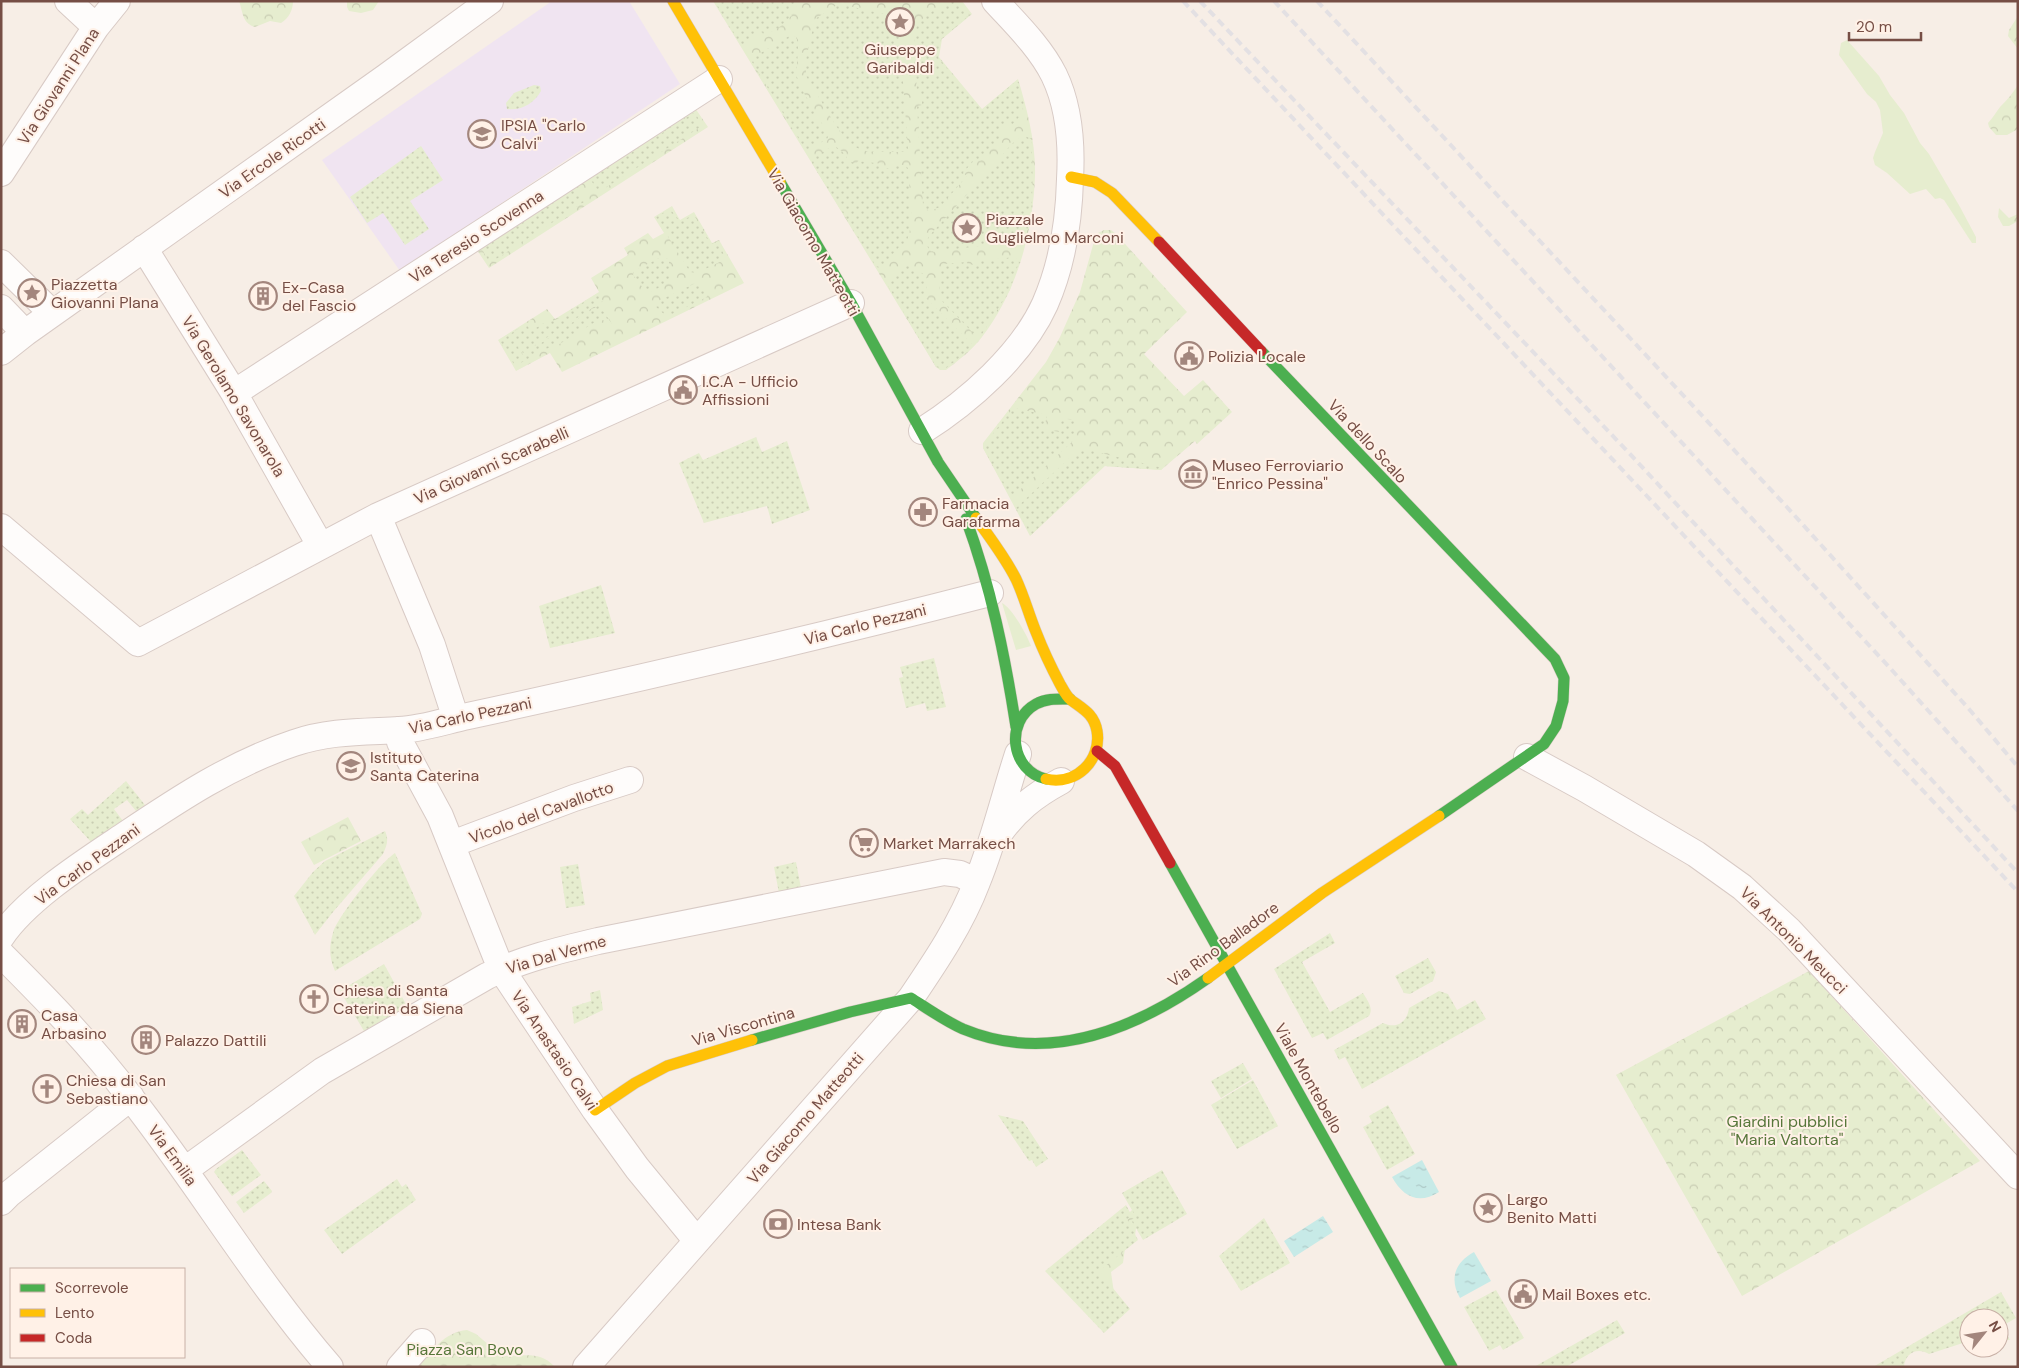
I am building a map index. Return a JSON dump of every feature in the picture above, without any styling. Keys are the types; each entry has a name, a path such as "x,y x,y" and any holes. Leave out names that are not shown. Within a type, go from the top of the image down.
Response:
{"street":[{"path":"68,1 96,27"},
{"name":"Via Giovanni Plana","path":"1,173 96,27 117,1"},
{"name":"Via Ercole Ricotti","path":"52,313 490,1"},
{"name":"Via Giacomo Matteotti","path":"672,1 851,304 953,485 1011,569 1043,650 1070,700 1081,705 1096,724 1099,738 1097,751 1089,765 1075,778 1044,790 1020,808 1007,822 990,848"},
{"path":"922,431 945,417 995,373 1025,337 1044,305 1060,262 1069,212 1068,126 1063,97 1054,74 1040,52 995,1"},
{"name":"Via Teresio Scovenna","path":"234,393 719,79"},
{"name":"Via dello Scalo","path":"1070,177 1095,182 1112,193 1555,659 1564,678 1563,701 1556,726 1544,744 1526,757"},
{"name":"Via Gerolamo Savonarola","path":"144,248 234,393 320,545"},
{"path":"1,263 52,313 1,352"},
{"name":"Via Giovanni Scarabelli","path":"1,527 132,635 138,643 378,516 851,304"},
{"path":"1,308 25,333"},
{"name":"Via Giacomo Matteotti","path":"586,1367 911,998 962,917 977,882 990,848 1000,808 1018,754 1015,744 1016,727 996,595 953,485"},
{"path":"378,516 432,645 456,719"},
{"name":"Via Carlo Pezzani","path":"1,937 20,914 82,864 169,806 222,773 259,756 316,736 338,732 398,730 456,719 713,662 996,595"},
{"path":"1017,608 1032,619"},
{"path":"1016,727 1028,708 1038,702 1059,697 1070,700"},
{"name":"Via Anastasio Calvi","path":"398,730 400,742 440,816 501,969 595,1110 637,1168 697,1241"},
{"name":"Viale Montebello","path":"1097,751 1115,766 1130,792 1452,1367"},
{"path":"1018,754 1022,762 1035,775 1043,779 1075,778"},
{"name":"Via Rino Balladore","path":"911,998 938,1017 967,1031 991,1038 1032,1044 1064,1043 1128,1026 1199,984 1323,892 1374,860 1526,757"},
{"name":"Via Antonio Meucci","path":"1526,757 1584,788 1688,849 1742,887 1789,930 2018,1176"},
{"name":"Vicolo del Cavallotto","path":"452,844 561,803 630,780"},
{"name":"Viale Montebello","path":"1116,789 1138,806"},
{"name":"Via Dal Verme","path":"185,1170 322,1071 501,969 556,950 944,872 960,874 977,882"},
{"name":"Via Emilia","path":"1,954 66,1020 131,1097 262,1278 330,1367"},
{"name":"Via Viscontina","path":"595,1110 640,1078 678,1061 850,1012 911,998"},
{"path":"1,1202 8,1194 131,1097"},
{"path":"400,1367 422,1342"}],"shaded area":[{"name":"IPSIA \"Carlo Calvi\"","path":"552,1 629,1 680,84 400,271 322,160"}],"green space":[{"path":"239,1 293,1 290,14 281,23 270,21 255,27 245,20"},
{"path":"347,1 379,1 373,10 361,13 349,11"},
{"name":"Piazzale Guglielmo Marconi","path":"713,1 962,1 972,14 942,39 939,57 982,109 1018,79 1030,126 1035,164 1034,197 1027,240 1014,281 994,319 974,346 946,370 940,370 936,367"},
{"path":"714,1 798,1 796,7 792,6 788,13 792,15 781,26 764,36 762,32 749,39 751,43 746,46 740,44"},
{"path":"945,1 958,1 969,15 941,39 938,57 982,110 1017,80 1024,104 1022,111 1019,110 1017,115 1019,117 1012,125 1009,122 998,135 1000,138 980,161 976,158 963,173 967,176 940,207 930,211 923,205 917,106 922,105 922,94 917,94 914,34 918,23 935,9 937,12 946,6"},
{"path":"844,5 893,16 899,28 908,149 905,152 870,152 850,144 836,126 806,76 806,59 815,19 835,6"},
{"path":"2018,16 2018,49 2008,36 2009,30"},
{"path":"791,35 796,37 797,42 798,82 816,113 813,115 818,124 821,122 829,135 827,139 806,151 752,62 757,55"},
{"path":"1847,40 1879,76 1890,95 1904,113 1920,143 1929,154 1960,207 1976,237 1976,243 1972,243 1944,200 1940,198 1935,199 1926,189 1910,194 1875,165 1873,158 1883,133 1880,110 1876,102 1867,94 1839,55 1841,43"},
{"path":"534,85 540,86 541,91 535,99 518,109 507,109 506,103 514,93"},
{"path":"2018,85 2018,129 2007,135 1996,135 1988,123"},
{"path":"695,108 708,127 489,268 475,247"},
{"path":"695,112 702,126 599,192 590,179"},
{"path":"1025,136 1031,139 1033,176 1032,204 1028,229 1024,239 933,252 929,250 926,243 929,236 992,167 994,169 1005,157 1003,154 1010,146"},
{"path":"834,145 847,156 846,159 856,164 858,161 884,164 884,168 892,169 892,165 904,165 908,168 911,209 910,230 903,247 900,246 882,268 876,267 812,163 813,158"},
{"path":"421,146 443,180 410,201 429,229 405,245 383,213 367,223 350,197"},
{"path":"575,188 584,202 490,263 481,248"},
{"path":"672,206 680,220 694,212 712,243 719,240 744,283 562,372 550,353 516,371 498,340 547,309 555,319 599,292 591,278 628,255 624,248 648,233 653,239 664,233 654,217"},
{"path":"1999,208 2009,218 2018,214 2018,221 2009,226 2003,226 1998,217"},
{"path":"670,209 680,221 694,215 711,244 718,242 726,259 697,273 690,272 656,217"},
{"path":"1104,230 1111,230 1116,234 1187,312 1144,354 1184,396 1203,380 1232,412 1197,444 1195,441 1161,470 1105,466 1030,536 983,448 983,443 1046,362 1060,337 1080,292 1096,234"},
{"path":"663,256 669,260 669,281 647,293 633,275 634,271"},
{"path":"1015,257 1019,262 1010,290 982,334 975,335 939,298 941,266 944,264 967,262 968,265 979,264 979,261"},
{"path":"907,265 927,276 926,298 972,344 967,352 945,369 936,367 888,286 903,266"},
{"path":"698,282 708,294 707,297 668,316 655,306 656,302"},
{"path":"598,293 603,301 523,353 510,334 526,324 531,331 552,318 554,321"},
{"path":"599,305 612,324 600,319 553,348 550,347 515,366 500,341 510,334 523,355"},
{"path":"1013,408 1047,415 1044,429 1059,432 1062,418 1077,421 1072,442 1011,498 983,448"},
{"path":"756,437 762,452 787,441 810,510 772,524 767,506 704,523 679,463 699,453 703,460"},
{"path":"1080,448 1163,468 1161,470 1104,466 1031,535 1016,508"},
{"path":"601,585 615,633 550,648 539,606"},
{"path":"1002,603 1015,616 1031,646 1016,650"},
{"path":"934,658 946,707 927,711 925,703 906,708 899,678 903,677 900,667"},
{"path":"126,781 145,805 136,811 127,800 114,809 123,821 92,843 70,819 82,809 88,815"},
{"path":"348,817 361,841 314,865 301,842"},
{"path":"385,831 387,842 383,854 315,935 294,896 313,872 325,861"},
{"path":"395,853 422,914 420,919 335,971 330,947 336,925 360,890 388,858"},
{"path":"796,862 801,888 779,893 774,867"},
{"path":"578,864 585,905 566,908 560,867"},
{"path":"1330,933 1335,943 1302,962 1330,1012 1363,993 1371,1010 1369,1016 1327,1040 1323,1033 1312,1038 1274,969"},
{"path":"1428,958 1436,972 1433,981 1410,994 1404,993 1395,976"},
{"path":"384,964 407,1006 364,1031 340,991"},
{"name":"Giardini pubblici \"Maria Valtorta\"","path":"1809,971 1980,1161 1742,1296 1616,1075"},
{"path":"600,990 603,1010 574,1024 572,1007 591,1001 590,993"},
{"path":"1439,991 1448,994 1457,1010 1475,1000 1486,1019 1362,1089 1345,1057 1339,1060 1334,1050 1383,1023 1396,1025 1400,1023 1406,1018 1409,1008"},
{"path":"1243,1063 1252,1079 1221,1098 1211,1081"},
{"path":"1253,1080 1278,1126 1237,1149 1211,1105"},
{"path":"1388,1105 1415,1154 1387,1170 1363,1127 1372,1122 1369,1116"},
{"path":"998,1115 1023,1121 1048,1159 1036,1167 1032,1160 1029,1161"},
{"path":"242,1150 261,1175 232,1196 214,1172"},
{"path":"1162,1170 1187,1214 1143,1240 1131,1220 1136,1217 1122,1193"},
{"path":"397,1179 402,1187 406,1184 416,1200 342,1254 324,1230"},
{"path":"264,1181 272,1191 271,1193 244,1213 236,1202"},
{"path":"1126,1205 1132,1216 1127,1219 1138,1240 1099,1271 1130,1309 1104,1333 1045,1271"},
{"path":"1134,1208 1137,1220 1135,1236 1125,1248 1123,1263 1111,1272 1114,1293 1111,1298 1085,1241 1126,1216"},
{"path":"1264,1218 1290,1263 1241,1291 1219,1256"},
{"path":"1496,1290 1524,1338 1503,1350 1500,1345 1489,1351 1464,1307"},
{"path":"2001,1292 2016,1318 2009,1322 2009,1308 1974,1308"},
{"path":"1959,1317 1959,1344 1929,1354 1916,1351 1909,1355 1904,1367 1873,1367"},
{"path":"1617,1320 1625,1333 1566,1367 1534,1367"},
{"name":"Piazza San Bovo","path":"467,1330 476,1334 502,1356 536,1356 554,1366 418,1367 445,1338"}],"water":[{"path":"1422,1160 1439,1192 1425,1198 1412,1197 1401,1190 1392,1177"},
{"path":"1323,1216 1333,1232 1294,1257 1284,1241"},
{"path":"1474,1252 1491,1281 1460,1298 1455,1284 1456,1272 1462,1261"}],"railway":[{"path":"1183,1 2018,892"},
{"path":"1200,1 1630,454 2018,873"},
{"path":"1274,1 1890,668 2018,811"},
{"path":"1317,1 1786,506 1969,709 2018,767"}],"traffic: fast":[{"path":"780,182 850,301 938,462 976,518"},
{"path":"1261,351 1555,659 1564,678 1563,701 1556,726 1544,744 1439,816"},
{"path":"966,519 990,596 1016,727"},
{"path":"1046,779 1034,774 1025,766 1019,756 1016,745 1019,722 1026,712 1040,702 1053,699 1070,699"},
{"path":"1170,863 1452,1367"},
{"path":"752,1040 850,1012 911,998 956,1026 996,1039 1028,1043 1060,1042 1091,1036 1122,1026 1152,1013 1208,978"}],"traffic: slow":[{"path":"673,1 780,182"},
{"path":"1071,177 1095,182 1112,193 1159,242"},
{"path":"976,518 1016,579 1041,645 1063,690 1069,698 1087,713 1096,725 1097,742 1095,752 1085,768 1077,775 1067,779 1046,779"},
{"path":"1208,978 1322,893 1439,816"},
{"path":"595,1110 635,1083 667,1066 752,1040"}],"traffic: jam":[{"path":"1159,242 1261,351"},
{"path":"1097,751 1115,766 1170,863"}],"place":[{"name":"Giuseppe Garibaldi","path":"900,22"},
{"name":"IPSIA \"Carlo Calvi\"","path":"482,134"},
{"name":"Piazzale Guglielmo Marconi","path":"967,228"},
{"name":"Piazzetta Giovanni Plana","path":"32,293"},
{"name":"Ex-Casa del Fascio","path":"263,296"},
{"name":"Polizia Locale","path":"1189,356"},
{"name":"I.C.A - Ufficio Affissioni","path":"683,390"},
{"name":"Museo Ferroviario \"Enrico Pessina\"","path":"1193,474"},
{"name":"Farmacia Garafarma","path":"923,512"},
{"name":"Istituto Santa Caterina","path":"351,766"},
{"name":"Market Marrakech","path":"864,843"},
{"name":"Chiesa di Santa Caterina da Siena","path":"314,999"},
{"name":"Casa Arbasino","path":"22,1024"},
{"name":"Palazzo Dattili","path":"146,1040"},
{"name":"Chiesa di San Sebastiano","path":"47,1089"},
{"name":"Largo Benito Matti","path":"1488,1208"},
{"name":"Intesa Bank","path":"778,1224"},
{"name":"Mail Boxes etc.","path":"1523,1294"}]}
